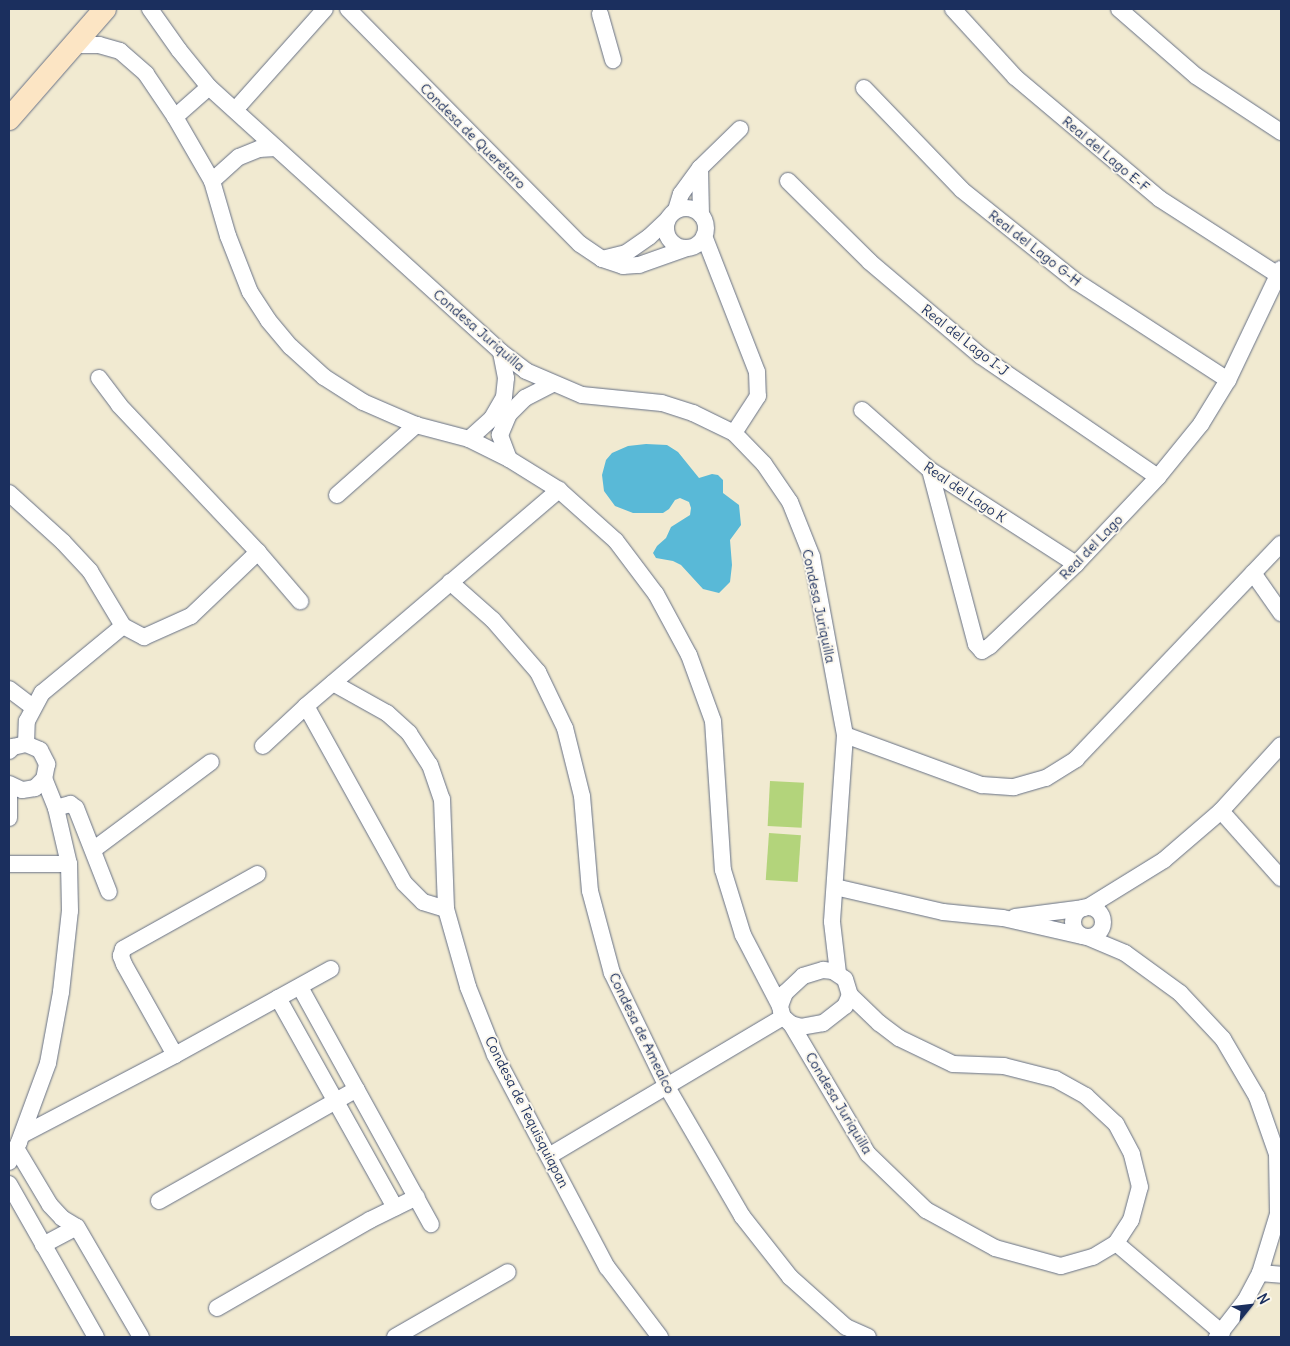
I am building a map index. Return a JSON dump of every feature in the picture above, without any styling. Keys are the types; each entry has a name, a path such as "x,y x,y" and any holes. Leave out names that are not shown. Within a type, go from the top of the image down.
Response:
{"main road":[{"path":"9,119 105,9"}],"street":[{"name":"Condesa Juriquilla","path":"73,45 99,45 120,51 146,74 175,117 212,181 228,236 247,284 268,320 291,347 324,377 363,402 416,425 468,439 509,459 559,490 616,541 656,594 689,655 713,721 724,870 743,935 785,1016 868,1154 926,1210 995,1248 1060,1266 1093,1257 1116,1243 1131,1220 1140,1187 1132,1154 1116,1124 1086,1096 1055,1080 1004,1066 953,1064 899,1038 879,1023 850,995 845,979 838,973 832,922 845,735 812,557 790,502 764,464 734,433 693,412 662,403 582,395 552,384 526,371 501,352 210,87 178,50 150,9"},
{"path":"235,110 325,9"},
{"name":"Condesa de Querétaro","path":"348,9 580,244 602,259 623,266 639,265 687,248"},
{"name":"Real del Lago E-F","path":"953,9 1015,77 1160,199 1280,272"},
{"path":"1119,9 1196,76 1281,132"},
{"path":"598,10 613,60"},
{"path":"175,117 210,87"},
{"name":"Real del Lago G-H","path":"864,88 962,190 1077,282 1228,380"},
{"path":"700,168 701,215 706,228 704,236 700,242 687,248 680,247 670,239 666,227 681,194 700,168 740,129"},
{"path":"212,181 239,157 259,148 276,148"},
{"name":"Real del Lago I-J","path":"788,181 870,262 981,356 1158,477"},
{"path":"602,259 626,252 649,237 672,215 685,207 694,209 701,215"},
{"path":"704,236 757,372 758,396 734,433"},
{"name":"Real del Lago","path":"930,470 976,644 982,651 990,646 1076,564 1158,477 1201,424 1228,380 1280,272"},
{"path":"468,439 492,418 504,397 506,378 501,352"},
{"path":"99,378 119,405 258,552 300,601"},
{"path":"509,459 500,435 509,414 525,398 552,384"},
{"name":"Real del Lago K","path":"862,410 930,470 1076,564"},
{"path":"337,495 416,425"},
{"path":"263,746 333,682 559,490"},
{"path":"9,493 90,571 123,626 144,637 191,616 258,552"},
{"path":"845,735 982,785 1014,787 1046,778 1076,759 1281,544"},
{"path":"1253,573 1281,613"},
{"name":"Condesa de Amealco","path":"450,582 493,620 538,672 565,728 582,796 590,891 612,973 667,1087 742,1216 790,1277 846,1326 868,1337"},
{"path":"26,744 27,721 42,693 123,626"},
{"name":"Condesa de Tequisquiapan","path":"333,682 387,712 409,733 430,765 442,799 446,910 468,987 495,1055 608,1267 660,1337"},
{"path":"9,689 33,707"},
{"path":"306,706 404,883 423,902 446,910"},
{"path":"9,751 13,747 26,744 40,750 47,764 44,778 35,788 22,790 9,785 9,818"},
{"path":"1094,912 1103,925 1098,934 1084,936 1075,929 1074,919 1094,912 1124,886 1164,860 1221,811 1281,746"},
{"path":"93,850 211,762"},
{"path":"16,1148 48,1062 61,992 70,911 69,864 56,808 44,778"},
{"path":"56,808 70,804 76,808 108,892"},
{"path":"1221,811 1281,878"},
{"path":"9,864 69,864"},
{"path":"174,1055 124,964 121,956 123,949 258,874"},
{"path":"835,887 943,912 1003,918 1084,936 1125,953 1180,993 1223,1039 1258,1097 1276,1154 1278,1214 1260,1273 1245,1301 1220,1335 1116,1243"},
{"path":"1003,918 1094,912"},
{"path":"1094,912 1125,953"},
{"path":"16,1148 174,1055 330,969"},
{"path":"785,1016 786,993 803,976 823,970 838,973"},
{"path":"300,987 431,1224"},
{"path":"785,1016 800,1027 823,1024 839,1013 850,995"},
{"path":"278,998 395,1207"},
{"path":"550,1156 785,1016"},
{"path":"159,1201 357,1088"},
{"path":"16,1148 50,1205 62,1218 77,1227 141,1337"},
{"path":"9,1184 96,1337"},
{"path":"217,1308 395,1207 417,1197"},
{"path":"43,1245 77,1227"},
{"path":"395,1337 508,1272"},
{"path":"1260,1273 1281,1275"}],"green space":[{"path":"770,781 804,783 802,828 768,826"},
{"path":"769,833 801,835 798,882 766,880"}],"water":[{"path":"646,444 667,445 678,452 699,478 712,474 718,475 723,480 723,493 739,505 741,525 730,540 732,565 730,582 719,593 703,589 681,565 673,561 656,558 653,553 657,546 666,538 671,527 690,515 691,508 689,502 680,498 675,500 669,509 663,513 633,513 615,506 604,491 602,475 606,460 612,453 628,446"}]}
